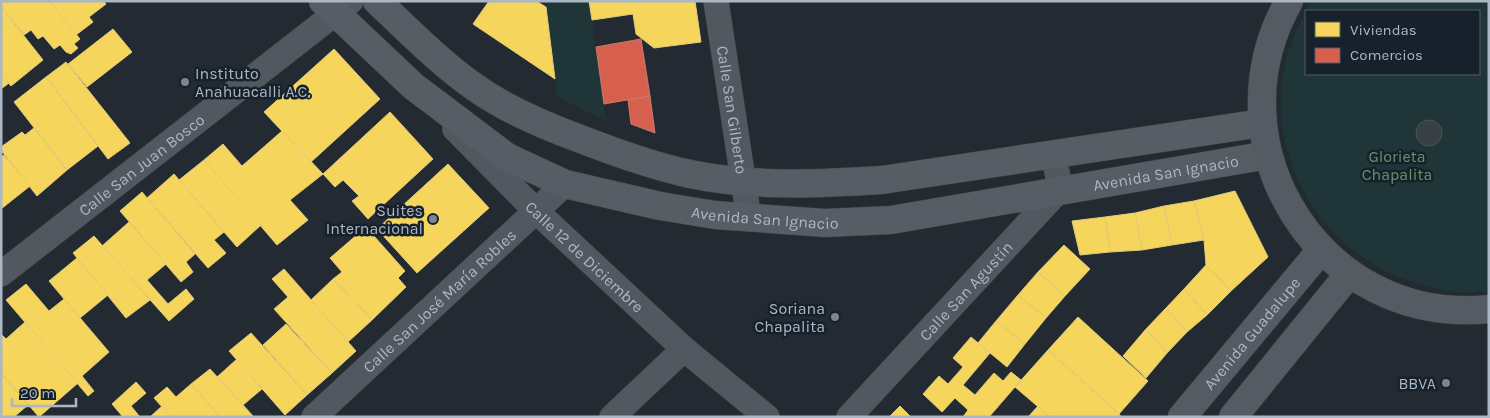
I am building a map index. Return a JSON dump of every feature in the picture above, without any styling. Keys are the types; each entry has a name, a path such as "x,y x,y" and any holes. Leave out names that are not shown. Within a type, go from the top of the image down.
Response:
{"main road":[{"path":"1289,1 1275,31 1266,61 1262,92 1262,123 1268,155 1280,190 1298,222 1321,250 1349,274 1386,294 1428,307 1470,311 1489,309"},
{"name":"Avenida Guadalupe","path":"1182,417 1321,250"},
{"path":"1233,417 1349,274"}],"street":[{"name":"Avenida San Ignacio","path":"377,1 428,49 477,89 537,122 641,161 690,174 744,182 818,184 882,180 1054,156 1262,123"},
{"name":"Calle San Gilberto","path":"716,1 749,219"},
{"name":"Avenida San Ignacio","path":"337,5 413,86 507,157 565,184 660,206 749,219 825,223 891,220 1060,189 1268,155"},
{"name":"Calle San Juan Bosco","path":"1,274 337,5"},
{"name":"Calle 12 de Diciembre","path":"413,86 536,211 684,349 768,417"},
{"path":"1054,156 1060,189"},
{"name":"Calle San José María Robles","path":"314,417 565,184"},
{"name":"Calle San Agustín","path":"849,417 1060,189"},
{"path":"612,417 684,349"}],"green space":[{"path":"545,1 589,1 606,121 557,97"},
{"name":"Glorieta Chapalita","path":"1311,1 1489,1 1489,291 1458,292 1437,289 1407,280 1378,267 1351,248 1328,226 1309,200 1294,171 1285,140 1281,108 1283,75 1294,37 1305,12 1305,75 1480,75 1480,10 1306,10"}],"building: Viviendas":[{"path":"1,1 50,1 80,39 74,44 78,48 71,54 66,52 60,45 54,49 43,36 38,39 31,30 24,35 1,7"},
{"path":"50,1 103,1 106,4 89,17 93,22 76,35"},
{"path":"489,1 536,1 546,7 555,79 473,24"},
{"path":"589,1 695,1 701,42 654,48 636,34 633,14 592,20"},
{"path":"2,8 43,60 11,86 1,74"},
{"path":"113,29 132,52 87,87 68,64"},
{"path":"334,49 380,99 311,162 264,112"},
{"path":"66,62 130,143 108,159 46,77"},
{"path":"1,74 9,83 1,89"},
{"path":"46,77 98,146 67,170 14,102"},
{"path":"390,112 433,159 368,219 352,201 359,196 343,180 335,187 323,174"},
{"path":"34,128 67,170 37,196 1,150 1,147 22,132 25,135"},
{"path":"282,131 323,174 290,200 308,220 277,245 204,160 223,144 242,166"},
{"path":"4,155 30,186 1,209 1,157"},
{"path":"204,160 261,225 237,247 179,180"},
{"name":"Suites Internacional","path":"448,164 489,208 417,273 377,229"},
{"path":"174,174 224,232 214,240 226,253 208,268 147,198"},
{"path":"1235,191 1268,257 1231,291 1206,265 1204,240 1194,201"},
{"path":"142,192 195,254 186,262 193,272 181,282 120,211"},
{"path":"1194,201 1204,240 1172,245 1164,206"},
{"path":"1164,206 1172,245 1142,250 1135,213"},
{"path":"1135,213 1142,250 1110,252 1105,217"},
{"path":"1105,217 1110,252 1080,255 1072,221"},
{"path":"129,222 166,264 147,280 168,304 186,289 194,299 169,321 102,246"},
{"path":"366,227 405,271 398,278 406,287 372,320 333,279 342,272 330,258"},
{"path":"94,236 150,300 126,318 73,253"},
{"path":"1064,245 1090,269 1065,296 1038,272"},
{"path":"77,258 108,295 80,318 49,281"},
{"path":"1206,265 1231,291 1207,315 1184,289"},
{"path":"284,269 356,351 332,373 274,309 288,297 272,279"},
{"path":"1038,272 1065,296 1046,318 1018,295"},
{"path":"333,279 372,320 348,342 311,300"},
{"path":"26,284 49,311 64,299 109,352 82,376 94,391 88,396 6,300"},
{"path":"1184,289 1207,315 1187,332 1166,308"},
{"path":"1018,295 1046,318 1025,344 996,321"},
{"path":"1166,308 1187,332 1167,353 1146,329"},
{"path":"1078,317 1148,381 1119,414 1048,350"},
{"path":"996,321 1025,344 1007,367 978,343"},
{"path":"25,322 78,383 39,417 1,373 1,334 6,339"},
{"path":"286,324 332,373 307,395 263,345"},
{"path":"1146,329 1167,353 1146,378 1123,356"},
{"path":"251,333 307,395 285,415 229,351"},
{"path":"971,337 990,353 963,385 975,395 994,373 1003,381 1011,372 1021,380 989,417 963,417 968,410 955,398 942,412 923,394 939,376 948,384 963,367 953,358"},
{"path":"1048,350 1121,417 1050,417 1015,387"},
{"path":"237,359 262,389 243,405 217,377"},
{"path":"210,369 253,416 220,417 191,384"},
{"path":"1,373 28,405 14,417 1,417"},
{"path":"136,382 146,393 131,406 140,417 123,417 112,404"},
{"path":"191,384 220,417 171,417 154,398 167,387 176,397"},
{"path":"162,406 171,417 150,417"},
{"path":"900,406 911,417 889,417"},
{"path":"1038,406 1050,417 1028,417"}],"building: Comercios":[{"path":"641,39 650,96 604,104 596,47"},
{"path":"650,96 655,133 631,124 628,100"}],"building: Otros":[{"path":"1429,120 1438,124 1442,133 1438,142 1429,146 1420,142 1416,133 1420,124"}],"place":[{"name":"Instituto Anahuacalli A.C.","path":"185,82"},
{"name":"Suites Internacional","path":"433,219"},
{"name":"Soriana Chapalita","path":"835,317"},
{"name":"BBVA","path":"1446,383"}]}
